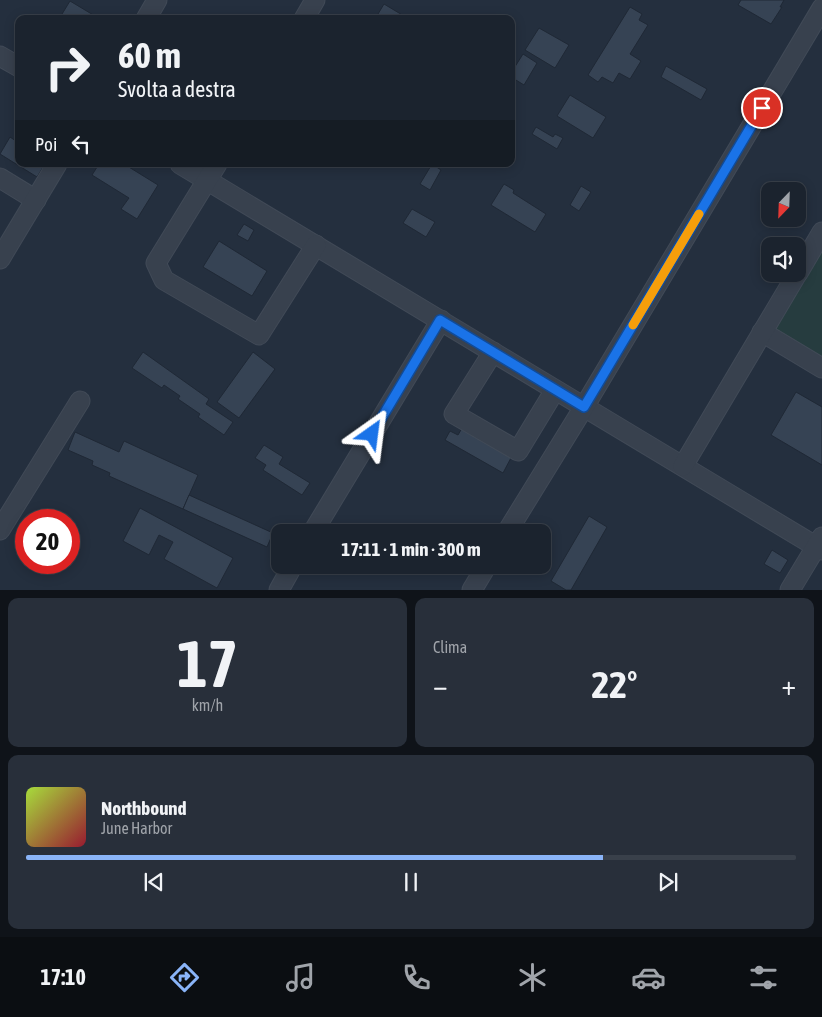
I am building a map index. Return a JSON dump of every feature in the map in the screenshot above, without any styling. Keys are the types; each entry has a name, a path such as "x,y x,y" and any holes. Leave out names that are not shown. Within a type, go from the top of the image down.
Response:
{"lane":[{"path":"148,15 157,0"},
{"path":"306,15 315,0"},
{"path":"512,524 584,407 822,8"},
{"path":"0,56 15,65"},
{"path":"0,259 55,167"},
{"path":"185,167 555,390 820,544 790,590"},
{"path":"215,167 156,263 164,280 259,335 316,245"},
{"path":"0,178 36,200"},
{"path":"806,258 822,232"},
{"path":"683,466 792,282"},
{"path":"318,524 440,320"},
{"path":"762,332 822,368"},
{"path":"493,352 454,414 518,451 555,390"},
{"path":"0,530 80,401"},
{"path":"278,590 288,574"},
{"path":"472,590 482,574"}],"green space":[{"path":"822,246 822,361 773,328 800,282 806,282 806,273"}],"building":[{"path":"741,0 784,0 780,7 782,7 771,24 738,5"},
{"path":"70,1 93,15 61,15"},
{"path":"384,4 402,15 377,15"},
{"path":"630,7 642,14 639,20 648,25 630,54 641,61 630,79 619,73 613,83 602,77 598,82 588,75"},
{"path":"539,28 569,45 555,68 525,50"},
{"path":"523,54 537,63 524,85 515,79 515,67"},
{"path":"666,66 707,89 701,100 661,77"},
{"path":"570,95 606,117 593,138 557,116"},
{"path":"536,127 553,137 555,134 563,138 557,149 532,134"},
{"path":"10,137 15,140 15,163 0,154"},
{"path":"21,167 43,167 37,177"},
{"path":"97,167 129,167 158,185 137,219 121,209 129,198 92,175"},
{"path":"430,167 436,167 441,170 430,190 420,184"},
{"path":"504,184 514,190 513,193 546,214 535,232 491,205"},
{"path":"581,186 591,192 579,211 570,205"},
{"path":"412,209 435,222 426,237 403,223"},
{"path":"244,224 254,230 248,241 237,235"},
{"path":"219,241 267,271 252,296 203,267"},
{"path":"143,352 209,399 206,404 233,422 224,435 198,417 200,414 178,399 180,396 164,385 162,388 132,368"},
{"path":"253,352 275,369 239,418 217,402"},
{"path":"796,392 822,407 822,465 771,435"},
{"path":"465,423 512,456 503,473 445,440 450,431 458,435"},
{"path":"75,432 119,452 124,441 198,475 183,509 109,476 110,473 92,465 93,461 68,450"},
{"path":"264,445 283,457 279,464 310,483 302,495 263,470 266,465 255,458"},
{"path":"189,495 271,532 271,538 267,547 183,509"},
{"path":"140,508 233,558 217,588 164,559 173,542 159,535 149,555 123,541"},
{"path":"589,516 607,527 571,590 566,590 551,581"},
{"path":"772,550 788,560 780,573 764,564"}],"slow traffic":[{"path":"633,325 699,214"}],"route":[{"path":"372,434 440,320 584,407 762,108"}]}
